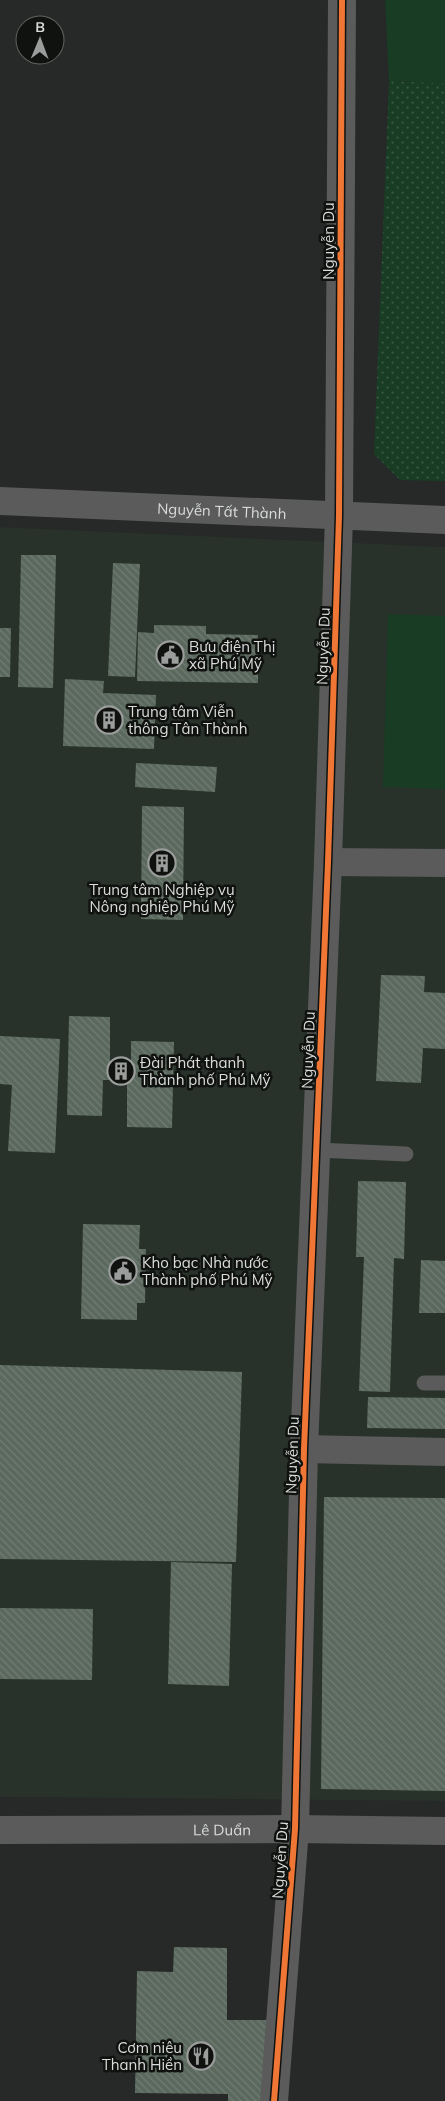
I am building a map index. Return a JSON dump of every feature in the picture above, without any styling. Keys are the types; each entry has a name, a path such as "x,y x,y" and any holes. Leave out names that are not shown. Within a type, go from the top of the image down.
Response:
{"street":[{"name":"Nguyễn Du","path":"274,2101 295,1829 304,1449 328,862 339,516 342,0"},
{"name":"Nguyễn Tất Thành","path":"0,501 445,520"},
{"path":"328,862 445,863"},
{"path":"304,1449 445,1452"},
{"name":"Lê Duẩn","path":"0,1830 295,1829 445,1831"}],"lane":[{"path":"317,1150 406,1154"},
{"path":"424,1383 445,1383"}],"shaded area":[{"path":"0,527 445,547 445,1801 0,1797"}],"green space":[{"path":"385,0 445,0 445,83 389,81"},
{"path":"389,81 445,83 445,481 400,480 374,454"},
{"path":"388,614 445,616 445,789 383,787"}],"building":[{"path":"21,555 56,555 53,688 18,687"},
{"path":"113,563 140,564 135,677 108,676"},
{"path":"154,625 206,626 206,634 258,635 258,683 137,681 138,632 154,633"},
{"path":"0,628 11,628 10,677 0,677"},
{"name":"Trung tâm Viễn thông Tân Thành","path":"65,679 104,681 103,693 156,695 154,749 63,746"},
{"path":"136,763 217,767 215,792 135,787"},
{"name":"Trung tâm Nghiệp vụ Nông nghiệp Phú Mỹ","path":"142,806 184,807 183,920 141,919"},
{"path":"381,975 425,976 424,992 445,993 445,1049 423,1048 421,1083 376,1081"},
{"name":"Đài Phát thanh Thành phố Phú Mỹ","path":"69,1016 110,1017 110,1062 131,1062 131,1041 174,1042 172,1128 127,1127 127,1080 103,1080 102,1116 67,1115"},
{"path":"0,1036 60,1039 55,1153 8,1151 12,1085 0,1084"},
{"path":"358,1181 406,1182 404,1259 394,1258 390,1392 359,1391 364,1257 356,1257"},
{"path":"83,1224 140,1225 139,1249 146,1249 145,1303 137,1303 137,1320 81,1319"},
{"path":"421,1260 445,1261 445,1313 419,1313"},
{"path":"0,1365 242,1372 236,1562 0,1559"},
{"path":"368,1397 445,1398 445,1429 367,1428"},
{"path":"324,1497 445,1498 445,1791 321,1789"},
{"path":"171,1562 232,1564 229,1686 168,1684"},
{"path":"0,1608 93,1609 92,1680 0,1679"},
{"name":"Cơm niêu Thanh Hiền","path":"174,1947 227,1948 227,2020 267,2020 266,2101 228,2101 228,2094 135,2093 137,1971 173,1972"}],"cycle path":[{"path":"274,2101 295,1829 304,1449 328,862 339,516 342,0"}],"place":[{"name":"Bưu điện Thị xã Phú Mỹ","path":"170,655"},
{"name":"Trung tâm Viễn thông Tân Thành","path":"109,720"},
{"name":"Trung tâm Nghiệp vụ Nông nghiệp Phú Mỹ","path":"162,863"},
{"name":"Đài Phát thanh Thành phố Phú Mỹ","path":"121,1071"},
{"name":"Kho bạc Nhà nước Thành phố Phú Mỹ","path":"123,1271"},
{"name":"Cơm niêu Thanh Hiền","path":"201,2056"}]}
